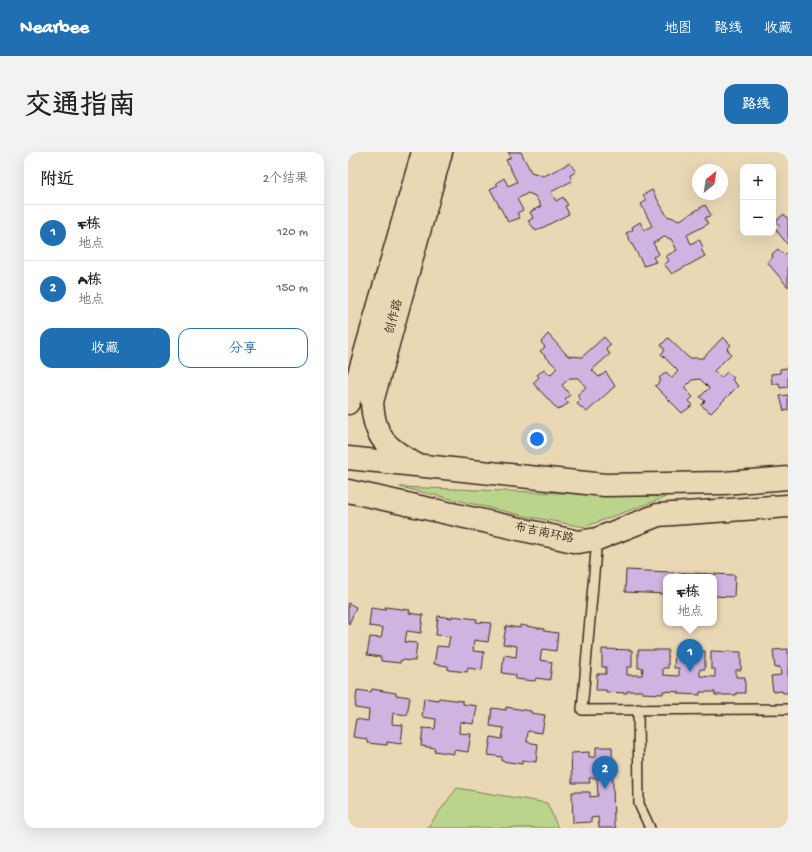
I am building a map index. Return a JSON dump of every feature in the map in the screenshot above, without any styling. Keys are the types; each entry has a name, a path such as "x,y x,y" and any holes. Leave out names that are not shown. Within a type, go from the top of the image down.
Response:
{"street":[{"name":"创作路","path":"348,403 357,380 423,152"},
{"name":"创作路","path":"418,466 394,451 381,437 374,422 372,402 440,152"},
{"path":"348,458 605,485 724,484 788,478"},
{"name":"布吉南环路","path":"348,491 578,542 597,539 658,515 788,506"}],"lane":[{"path":"597,539 582,710 788,709"},
{"path":"638,710 638,804 650,828"}],"green space":[{"path":"400,487 666,497 584,527 525,516"},
{"path":"457,788 547,803 558,828 427,828"}],"building":[{"path":"508,152 521,152 531,172 544,176 570,163 576,172 570,175 572,181 551,192 556,201 563,197 568,205 565,206 569,214 536,231 528,221 533,218 530,212 541,206 535,196 528,193 517,199 523,210 517,213 520,218 508,222 490,189 498,185 496,183 504,178 508,186 517,182 506,160 511,157"},
{"path":"652,190 667,216 680,220 705,205 711,215 705,218 708,224 687,235 691,244 699,239 703,247 701,249 705,256 672,274 664,264 669,261 666,256 677,250 671,239 664,237 653,243 659,254 653,257 656,262 644,266 626,233 633,230 632,227 640,222 644,230 652,226 641,204 646,201 643,195"},
{"path":"784,214 788,219 788,245 776,230 780,226 776,221"},
{"path":"778,249 784,255 788,252 788,287 767,262 773,257 772,254"},
{"path":"548,334 568,356 582,357 604,337 611,345 606,349 610,354 592,370 599,377 606,372 615,386 587,412 577,404 581,400 577,395 586,387 578,378 570,378 562,385 570,395 565,399 569,403 558,410 533,383 539,377 537,375 544,369 550,375 557,368 540,351 545,347 541,342"},
{"path":"723,337 731,345 727,349 731,354 714,371 721,378 727,372 734,378 732,380 738,386 711,413 701,405 705,401 700,397 709,388 700,379 692,380 684,388 693,397 689,401 693,405 682,413 655,386 661,381 659,378 666,372 672,378 678,371 661,354 665,350 661,345 668,338 689,358 703,358"},
{"path":"788,368 788,387 780,388 779,383 772,384 771,374 780,373 780,369"},
{"path":"788,395 788,410 784,411 780,396"},
{"path":"626,570 713,574 663,574 663,594 625,592"},
{"path":"717,574 735,575 734,597 717,596"},
{"path":"348,603 356,607 349,624 348,623"},
{"path":"385,607 410,610 409,613 423,615 421,633 407,631 405,642 417,643 415,661 401,660 400,663 381,661 381,657 367,655 370,637 381,638 383,628 369,626 371,608 385,610"},
{"path":"438,616 477,619 476,622 491,623 488,642 474,640 473,651 484,652 482,670 468,668 467,672 448,670 448,666 434,664 437,646 448,647 450,636 436,635"},
{"path":"520,625 558,633 556,651 542,649 540,660 552,662 550,680 536,678 535,681 515,679 516,675 502,673 504,655 516,657 517,646 503,644 506,626 520,628"},
{"path":"602,649 632,650 632,667 627,667 627,675 642,675 643,668 638,668 638,650 668,650 668,668 663,668 663,675 679,676 679,668 674,668 675,651 705,651 705,669 700,669 700,676 715,677 715,669 711,669 711,651 741,652 741,670 736,670 736,677 745,677 745,693 736,693 736,695 715,695 715,692 700,692 700,695 679,694 679,692 663,691 663,694 642,693 642,691 627,691 627,693 596,690 597,674 606,674 606,667 602,667"},
{"path":"788,649 788,693 783,693 782,691 773,692 771,676 781,675 780,667 775,668 773,650"},
{"path":"372,689 410,697 407,715 393,713 392,724 403,725 401,744 387,742 387,745 367,743 367,739 353,737 356,719 368,721 369,710 355,708 357,690 371,692"},
{"path":"424,698 463,701 463,704 477,706 474,724 460,722 459,733 471,734 468,752 454,750 454,754 434,751 435,748 421,746 423,728 435,729 436,719 422,717"},
{"path":"506,707 545,715 542,733 528,731 527,742 538,744 536,762 522,760 522,764 502,761 502,757 488,755 491,737 502,739 504,728 490,726 492,708 506,710"},
{"path":"596,747 612,747 614,823 616,828 599,828 598,817 591,818 591,822 573,823 572,792 590,792 590,797 598,796 597,778 589,778 590,783 572,783 571,753 589,752 589,757 596,757"}],"place":[{"name":"F栋","path":"690,672"},
{"name":"A栋","path":"605,789"}]}
